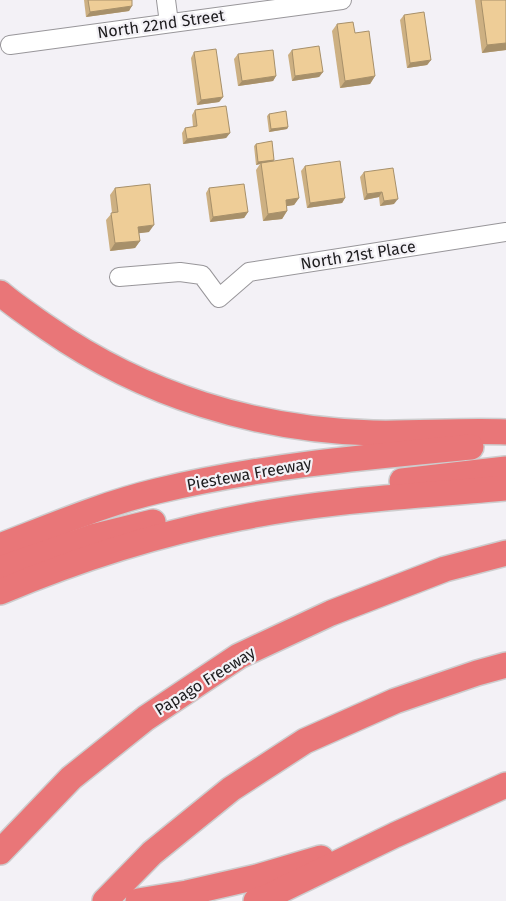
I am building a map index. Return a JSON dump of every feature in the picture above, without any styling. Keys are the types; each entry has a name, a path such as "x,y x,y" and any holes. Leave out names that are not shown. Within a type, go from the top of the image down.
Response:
{"highway":[{"path":"0,293 69,343 133,379 175,395 244,417 282,424 372,433 506,432"},
{"name":"Piestewa Freeway","path":"0,546 102,507 155,492 213,479 288,466 506,444"},
{"path":"0,569 92,537 216,506 384,483 506,469"},
{"path":"0,592 76,563 131,545 238,518 327,504 506,488"},
{"name":"Papago Freeway","path":"0,852 71,778 146,718 239,656 331,612 446,569 506,553"},
{"path":"105,901 152,853 231,789 305,741 396,701 506,665"},
{"path":"138,901 187,893 260,892 395,835 506,785"}],"street":[{"path":"166,0 169,23"},
{"name":"North 22nd Street","path":"10,45 342,0"},
{"name":"North 21st Place","path":"120,278 180,272 202,275 219,298 248,272 506,232"}],"building":[{"path":"88,0 132,0 132,6 90,12"},
{"path":"481,0 506,0 506,43 487,45"},
{"path":"424,12 431,60 410,63 404,15"},
{"path":"353,22 355,33 369,31 375,76 345,81 337,24"},
{"path":"319,46 323,72 295,76 292,50"},
{"path":"216,49 223,97 201,100 194,52"},
{"path":"273,50 276,76 242,81 238,54"},
{"path":"226,106 230,133 187,139 185,128 197,126 195,110"},
{"path":"286,111 288,127 271,129 269,114"},
{"path":"272,141 274,160 258,162 256,144"},
{"path":"293,158 299,198 286,200 287,211 268,214 261,163"},
{"path":"340,161 345,198 310,203 305,166"},
{"path":"393,168 398,199 384,201 382,192 367,194 364,172"},
{"path":"150,184 154,225 138,227 140,241 115,243 111,213 118,212 115,188"},
{"path":"244,184 248,212 213,217 209,188"}]}
